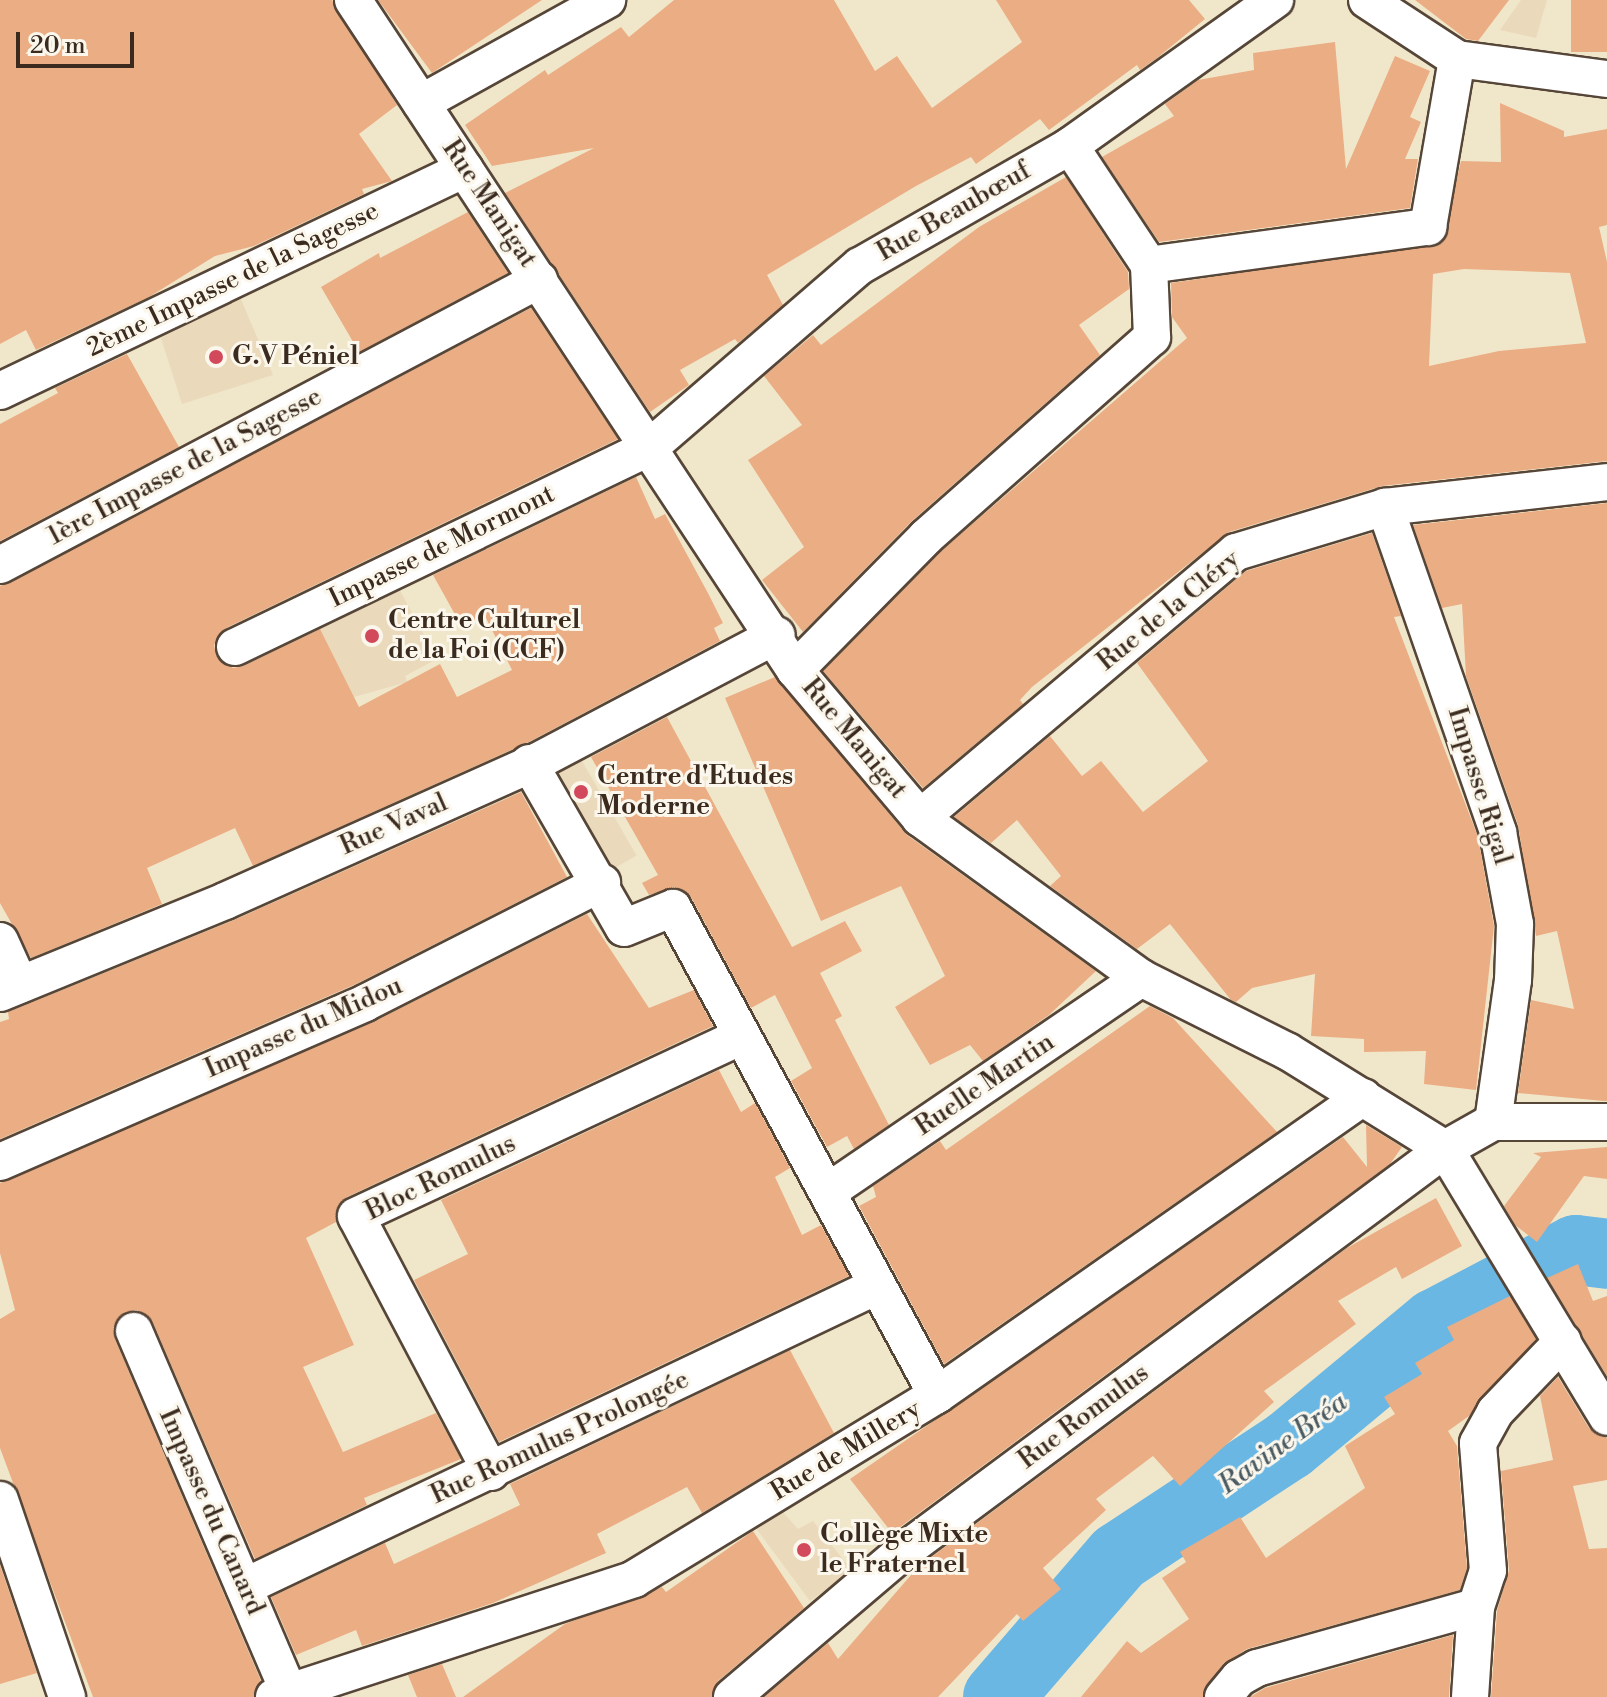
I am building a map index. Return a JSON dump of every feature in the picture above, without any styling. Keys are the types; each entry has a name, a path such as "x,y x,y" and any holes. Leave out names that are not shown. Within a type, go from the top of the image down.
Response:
{"street":[{"name":"Rue Manigat","path":"353,0 777,635 795,670 920,818 1141,978 1287,1051 1445,1149"},
{"path":"421,103 607,0"},
{"name":"Rue Beaubœuf","path":"650,447 860,266 1070,146 1275,0"},
{"path":"1367,0 1457,59 1607,79"},
{"path":"1149,265 1428,227 1457,59"},
{"path":"795,670 926,537 1152,337 1149,265 1070,146"},
{"name":"2ème Impasse de la Sagesse","path":"0,391 465,169"},
{"name":"1ère Impasse de la Sagesse","path":"0,565 539,280"},
{"name":"Impasse de Mormont","path":"235,647 650,447"},
{"name":"Rue de la Cléry","path":"920,818 1236,552 1385,507 1607,482"},
{"name":"Impasse Rigal","path":"1385,507 1498,832 1515,924 1513,980 1493,1122"},
{"name":"Rue Vaval","path":"10,989 225,901 529,763 777,635"},
{"path":"529,763 602,883 624,928 673,908 740,1037 829,1191 875,1287 937,1395"},
{"name":"Impasse du Midou","path":"0,1162 365,1003 602,883"},
{"path":"0,941 10,989"},
{"name":"Ruelle Martin","path":"829,1191 1141,978"},
{"name":"Bloc Romulus","path":"491,1472 356,1216 740,1037"},
{"name":"Rue de Millery","path":"282,1695 634,1579 937,1395 1363,1097"},
{"path":"1607,1122 1493,1122 1445,1149 1516,1267 1539,1298 1607,1417"},
{"name":"Rue Romulus","path":"732,1697 900,1554 1445,1149"},
{"name":"Rue Romulus Prolongée","path":"244,1587 875,1287"},
{"name":"Impasse du Canard","path":"134,1331 244,1587 282,1695"},
{"path":"1470,1697 1476,1607 1488,1571 1478,1443 1495,1412 1563,1341"},
{"path":"0,1500 67,1697"},
{"path":"1223,1697 1239,1678 1257,1668 1476,1607"}],"shaded area":[{"path":"1521,0 1547,0 1536,38 1500,30"},
{"name":"G.V Péniel","path":"240,297 273,375 182,404 161,338"},
{"name":"Centre Culturel de la Foi (CCF)","path":"390,572 437,659 405,676 407,682 354,697 306,613"},
{"name":"Centre d'Etudes Moderne","path":"575,749 636,856 607,873 546,766"},
{"name":"Collège Mixte le Fraternel","path":"781,1510 798,1529 813,1521 852,1571 810,1601 755,1527"}],"building":[{"path":"0,0 332,0 397,105 359,134 392,181 362,189 364,194 254,246 215,256 149,297 36,350 26,330 0,344"},
{"path":"378,0 542,0 432,73"},
{"path":"674,0 834,0 875,71 897,56 932,108 1022,42 996,0 1189,0 1205,19 1157,58 1140,70 1137,65 1049,130 1040,119 976,164 971,157 916,186 767,275 783,305 738,343 735,339 680,370 689,385 650,412 505,193 594,148 492,166 465,125 545,70 548,75 621,27 629,37"},
{"path":"1415,0 1509,0 1478,41 1466,39"},
{"path":"1571,0 1607,0 1607,52 1571,52"},
{"path":"1335,42 1346,169 1395,56 1430,71 1410,117 1421,122 1405,159 1418,159 1410,208 1159,242 1102,157 1174,116 1165,104 1198,80 1254,70 1253,53"},
{"path":"1500,103 1564,131 1564,137 1607,129 1607,225 1599,227 1607,262 1607,461 1382,486 1229,532 1032,687 1020,700 1023,704 923,788 823,671 940,552 1187,338 1172,317 1171,283 1442,243 1461,161 1501,162","holes":["1464,269 1570,273 1586,343 1499,351 1429,366 1433,274"]},
{"path":"1066,177 1128,272 1129,289 1079,325 1100,355 912,521 803,632 762,580 804,547 748,460 802,425 764,376 813,335 821,345 979,227"},
{"path":"468,212 508,273 359,352 321,287 379,253 380,258"},
{"path":"531,308 618,439 226,628 214,645 217,657 233,668 243,666 320,629 359,707 440,664 457,697 512,670 484,614 462,627 433,575 636,477 655,519 665,514 709,595 723,623 714,628 720,641 529,742 253,866 235,828 147,868 162,904 31,958 0,903 0,586"},
{"path":"127,354 179,447 0,541 0,424 58,393 55,388"},
{"path":"1607,503 1607,1101 1604,1101 1518,1093 1531,1000 1574,1009 1557,931 1536,936 1518,825 1466,676 1462,604 1442,608 1413,525"},
{"path":"1372,533 1401,616 1394,617 1478,837 1494,926 1476,1090 1424,1084 1426,1051 1364,1052 1364,1039 1311,1036 1315,974 1252,988 1236,1002 1231,1000 1170,924 1137,949 1050,886 1061,876 1017,820 991,843 954,817 1050,736 1082,776 1101,761 1143,812 1208,761 1137,663 1246,571"},
{"path":"775,677 907,835 1096,971 1049,1015 983,1061 970,1045 930,1065 895,1007 945,976 901,886 821,921 725,698"},
{"path":"667,717 792,947 845,921 862,951 820,973 842,1016 835,1020 889,1125 854,1149 847,1136 827,1147 791,1081 812,1068 775,995 751,1008 691,897 674,887 649,895 642,883 658,875 591,757"},
{"path":"521,792 567,877 356,984 0,1139 0,1022 9,1019 8,1012 234,920"},
{"path":"587,914 649,1008 694,990 713,1026 347,1197 338,1205 336,1222 306,1238 354,1345 303,1367 343,1452 436,1413 461,1459 364,1498 367,1505 255,1559 153,1323 137,1310 125,1312 113,1328 115,1339 261,1681 254,1697 93,1697 0,1448 0,1319 15,1310 0,1253 0,1183 373,1022"},
{"path":"1150,1006 1173,1018 1277,1132 944,1364 859,1206 876,1197 873,1186 940,1141 946,1150"},
{"path":"719,1070 741,1112 755,1103 790,1168 775,1177 802,1235 821,1225 849,1276 499,1442 414,1280 468,1254 441,1200"},
{"path":"1366,1125 1402,1147 1390,1164 892,1533 850,1479 1343,1137 1367,1167"},
{"path":"1607,1147 1607,1179 1584,1176 1537,1242 1515,1225 1504,1206 1541,1157 1533,1153"},
{"path":"1436,1198 1462,1246 1402,1279 1396,1267 1338,1301 1356,1324 1264,1391 1274,1402 1180,1486 1153,1456 1096,1499 1106,1510 1043,1568 1061,1589 1023,1621 1017,1614 938,1697 764,1697 828,1643 838,1659 918,1567 1347,1248"},
{"path":"1578,1264 1593,1301 1607,1296 1607,1376 1547,1278"},
{"path":"1510,1296 1536,1339 1469,1416 1448,1431 1457,1446 1467,1568 1460,1590 1247,1649 1223,1664 1203,1697 1081,1697 1127,1641 1141,1653 1189,1619 1162,1578 1186,1562 1180,1552 1240,1517 1266,1558 1365,1488 1345,1446 1395,1414 1384,1397 1422,1374 1415,1363 1454,1340 1447,1327"},
{"path":"790,1350 834,1433 702,1513 687,1487 597,1534 606,1553 493,1603 362,1646 356,1630 296,1655 271,1597 385,1543 394,1564 493,1518 520,1505 510,1484"},
{"path":"1558,1377 1589,1428 1607,1438 1607,1480 1573,1486 1589,1549 1607,1548 1607,1697 1491,1697 1497,1611 1509,1570 1501,1471 1553,1460 1540,1396"},
{"path":"753,1531 804,1608 718,1681 712,1697 463,1697 565,1624 662,1587 666,1592"},
{"path":"0,1565 37,1673 0,1684"},
{"path":"1453,1635 1449,1697 1250,1697 1265,1688"},
{"path":"442,1664 456,1697 417,1697 408,1675"}],"waterway":[{"name":"Ravine Bréa","path":"998,1697 1119,1557 1289,1445 1435,1324 1576,1250 1607,1254"}],"place":[{"name":"G.V Péniel","path":"216,357"},
{"name":"Centre Culturel de la Foi (CCF)","path":"372,636"},
{"name":"Centre d'Etudes Moderne","path":"581,792"},
{"name":"Collège Mixte le Fraternel","path":"804,1550"}]}
